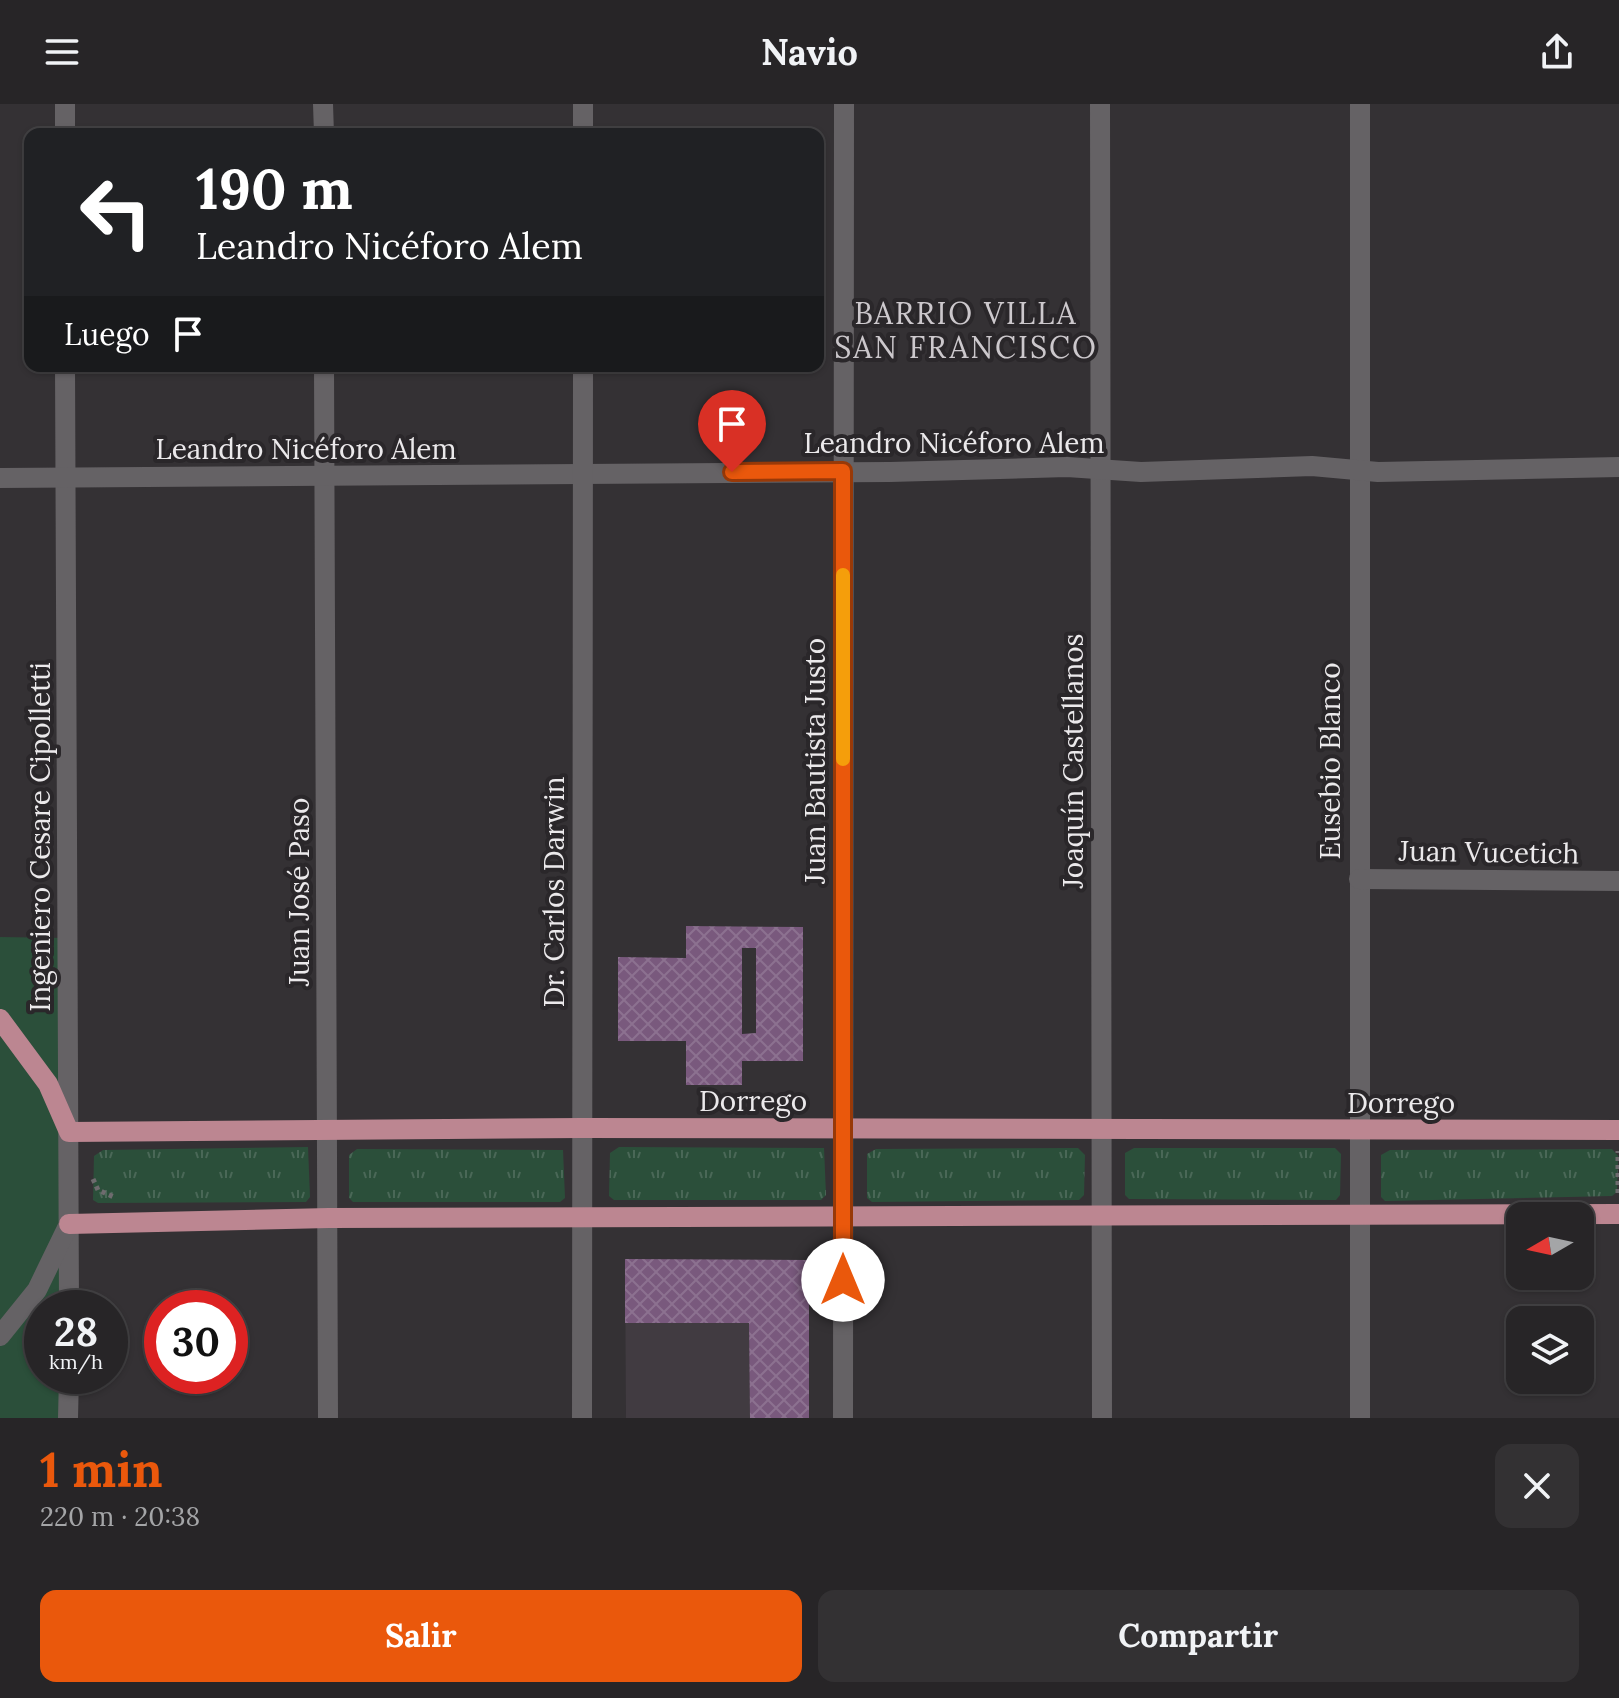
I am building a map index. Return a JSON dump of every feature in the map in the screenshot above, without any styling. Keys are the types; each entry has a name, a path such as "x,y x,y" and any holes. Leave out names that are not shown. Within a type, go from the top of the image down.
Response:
{"main road":[{"path":"0,1019 48,1084 69,1132"},
{"name":"Dorrego","path":"69,1132 582,1128 1360,1132 1619,1130"},
{"path":"69,1224 329,1218 1618,1214"}],"street":[{"path":"65,104 65,128"},
{"path":"323,104 324,128"},
{"path":"583,104 583,128"},
{"name":"Juan Bautista Justo","path":"843,1418 844,104"},
{"name":"Joaquín Castellanos","path":"1100,104 1102,1418"},
{"name":"Eusebio Blanco","path":"1360,104 1357,471 1360,1418"},
{"name":"Ingeniero Cesare Cipolletti","path":"65,372 69,1290"},
{"name":"Juan José Paso","path":"324,372 328,1418"},
{"name":"Dr. Carlos Darwin","path":"582,1418 583,372"},
{"name":"Leandro Nicéforo Alem","path":"0,478 1100,469 1141,472 1312,466 1357,471 1619,467"},
{"name":"Juan Vucetich","path":"1359,879 1619,881"},
{"path":"0,1336 37,1290 69,1224"},
{"path":"68,1418 69,1394"}],"path":[{"path":"1618,1214 1619,1130"}],"shaded area":[{"path":"625,1259 809,1260 809,1418 626,1418"}],"green space":[{"path":"0,937 68,938 69,1290 24,1290 24,1394 69,1394 69,1418 0,1418"},
{"path":"308,1147 310,1197 306,1202 98,1203 93,1200 94,1156 103,1150"},
{"path":"619,1147 824,1148 826,1195 821,1200 614,1200 609,1196 610,1153"},
{"path":"1078,1148 1085,1155 1084,1195 1079,1200 872,1202 867,1198 867,1154 876,1149"},
{"path":"1134,1148 1335,1148 1341,1154 1340,1195 1336,1200 1129,1199 1125,1195 1125,1153"},
{"path":"357,1149 563,1150 565,1198 560,1202 353,1202 349,1198 349,1155"},
{"path":"1612,1149 1618,1156 1617,1192 1612,1196 1385,1201 1381,1197 1381,1155 1390,1150"}],"building":[{"path":"686,926 803,927 803,1061 742,1061 742,1085 686,1085 686,1041 618,1041 618,957 686,958","holes":["742,948 756,948 756,1033 742,1034"]},
{"path":"625,1259 809,1260 809,1418 750,1418 749,1323 625,1323"}],"slow traffic":[{"path":"843,575 843,759"}],"district":[{"name":"BARRIO VILLA SAN FRANCISCO","path":"966,331"}],"route":[{"path":"732,472 843,471 843,1280"}]}
